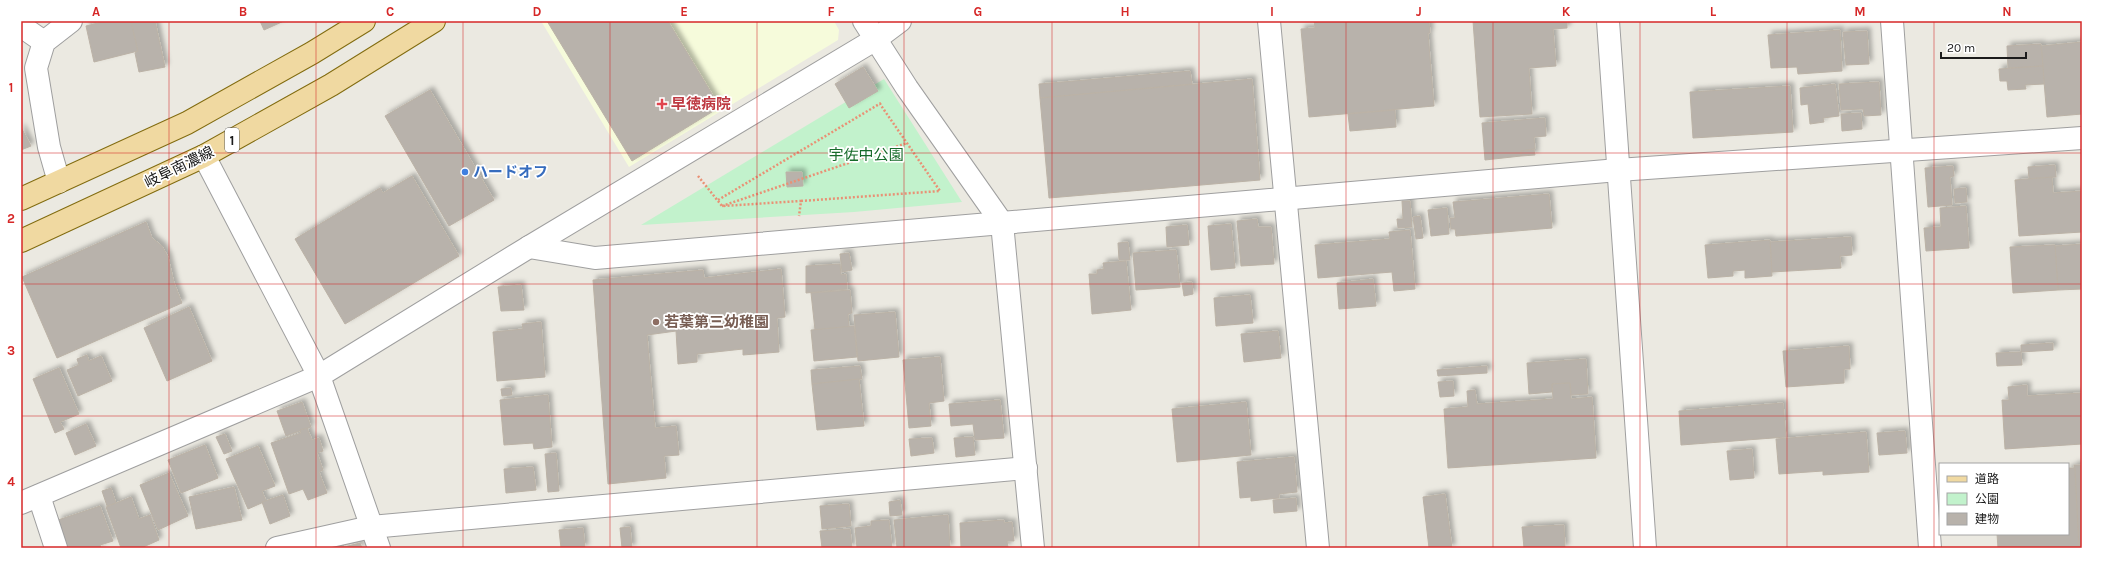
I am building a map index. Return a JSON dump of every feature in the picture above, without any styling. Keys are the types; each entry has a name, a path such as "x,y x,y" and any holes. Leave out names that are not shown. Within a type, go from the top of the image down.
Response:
{"main road":[{"path":"21,199 187,122 312,53 364,21"},
{"name":"岐阜南濃線","path":"21,241 204,156 331,85 434,21"}],"street":[{"path":"60,182 49,147 36,68 44,42 71,21"},
{"path":"864,21 907,88 1002,223 1033,548"},
{"path":"56,548 30,499 319,376 529,247 876,39 900,21"},
{"path":"1269,21 1318,548"},
{"path":"1608,21 1645,548"},
{"path":"1892,21 1930,548"},
{"path":"21,26 44,42"},
{"path":"529,247 595,258 1618,170 1901,152 2082,138"},
{"path":"204,156 319,376 379,548"},
{"path":"277,548 371,527 1026,468"}],"path":[{"path":"718,200 907,88"},
{"path":"722,206 940,190 880,104"},
{"path":"722,206 907,143"},
{"path":"682,156 722,206"},
{"path":"794,242 801,201"}],"shaded area":[{"name":"早徳病院","path":"541,21 834,21 839,30 838,40 629,167"}],"green space":[{"name":"宇佐中公園","path":"884,79 962,202 854,212 641,225"}],"building":[{"path":"106,21 131,21 138,51 94,62 86,26"},
{"path":"131,21 155,21 165,67 139,72 135,53 138,51"},
{"path":"260,21 284,21 264,30"},
{"path":"547,21 668,21 720,107 632,161"},
{"path":"1314,21 1429,21 1430,33 1428,33 1434,106 1309,117 1301,29 1315,28"},
{"path":"1473,21 1567,21 1567,28 1553,29 1556,66 1529,68 1532,114 1480,117"},
{"path":"1840,30 1842,71 1798,74 1797,67 1771,68 1768,35"},
{"path":"1867,31 1869,64 1846,65 1843,32"},
{"path":"2082,42 2082,114 2047,117 2041,46"},
{"path":"2041,44 2043,66 2008,68 2007,46"},
{"path":"2043,66 2044,84 2025,85 2026,89 2008,90 2007,81 2000,81 1999,69"},
{"path":"863,67 878,91 849,108 835,84"},
{"path":"1190,71 1192,84 1040,98 1039,84"},
{"path":"1252,79 1260,180 1049,198 1040,98"},
{"path":"1879,82 1881,115 1864,116 1863,109 1841,110 1839,84"},
{"path":"1835,84 1839,116 1823,118 1824,122 1810,124 1808,104 1801,105 1800,88"},
{"path":"1790,86 1793,132 1693,138 1690,92"},
{"path":"430,90 494,200 449,226 385,116"},
{"path":"1395,110 1396,127 1350,131 1348,114"},
{"path":"1861,113 1862,129 1842,131 1841,114"},
{"path":"1545,118 1546,136 1534,137 1535,149 1521,151 1521,156 1485,160 1482,123"},
{"path":"21,127 31,146 21,150"},
{"path":"1534,149 1535,155 1521,156 1521,151"},
{"path":"2055,165 2056,177 2029,179 2028,167"},
{"path":"1953,166 1954,176 1950,177 1952,205 1928,207 1925,168"},
{"path":"786,172 802,172 803,186 787,187"},
{"path":"412,176 459,256 345,324 295,239 380,188 383,193"},
{"path":"2052,177 2053,193 2082,191 2082,232 2019,236 2015,180"},
{"path":"1966,188 1967,202 1955,203 1954,189"},
{"path":"1549,194 1552,228 1456,236 1455,229 1451,229 1450,218 1455,218 1453,202"},
{"path":"1402,201 1410,201 1412,227 1398,228 1397,219 1403,219"},
{"path":"1966,206 1969,248 1926,251 1924,228 1941,227 1940,208"},
{"path":"1447,208 1449,234 1431,236 1428,210"},
{"path":"1420,216 1423,238 1416,239 1413,217"},
{"path":"1257,219 1258,227 1271,227 1274,264 1241,266 1237,221"},
{"path":"146,222 152,238 162,246 168,257 174,283 182,303 57,358 22,277"},
{"path":"1231,224 1235,268 1211,270 1208,226"},
{"path":"1187,225 1189,245 1167,247 1166,227"},
{"path":"1410,230 1415,289 1394,291 1392,272 1318,278 1315,245 1390,239 1389,232"},
{"path":"1851,237 1852,255 1840,256 1841,268 1772,272 1770,242"},
{"path":"1770,240 1772,276 1745,278 1745,270 1733,271 1733,276 1708,278 1705,245"},
{"path":"1128,242 1130,260 1119,260 1118,243"},
{"path":"2082,244 2082,289 2058,290 2055,246"},
{"path":"2055,245 2058,290 2013,293 2010,247"},
{"path":"1176,250 1180,287 1136,290 1133,253"},
{"path":"849,253 852,270 842,272 840,254"},
{"path":"1126,261 1131,310 1092,314 1089,274 1097,274 1097,270 1104,269 1103,263"},
{"path":"840,264 841,275 846,274 847,289 806,293 806,266"},
{"path":"781,269 785,317 777,318 779,352 743,355 743,349 697,354 697,362 678,364 676,331 647,335 655,428 676,426 679,455 664,456 666,478 608,484 593,280 703,270 704,278"},
{"path":"1373,279 1376,306 1339,309 1337,283"},
{"path":"1192,282 1193,294 1184,296 1182,283"},
{"path":"521,285 524,310 501,311 498,287"},
{"path":"850,290 852,313 848,314 849,327 815,330 811,293"},
{"path":"1250,295 1253,323 1216,326 1214,298"},
{"path":"189,307 212,361 167,381 144,328"},
{"path":"895,312 899,357 858,361 854,315"},
{"path":"541,322 545,377 497,381 493,332 523,329 522,324"},
{"path":"854,326 857,357 814,361 811,330"},
{"path":"1278,331 1281,358 1244,362 1241,334"},
{"path":"2053,343 2053,350 2021,352 2021,345"},
{"path":"1849,346 1850,369 1844,369 1844,383 1786,387 1783,351"},
{"path":"2021,352 2022,365 1997,366 1996,353"},
{"path":"87,355 89,361 101,356 112,381 78,396 67,370 79,365 77,359"},
{"path":"940,357 944,401 929,403 931,426 909,428 903,360"},
{"path":"1586,359 1588,394 1571,395 1570,383 1552,384 1552,392 1529,394 1527,363"},
{"path":"860,366 862,379 812,384 811,370"},
{"path":"1487,366 1487,373 1438,376 1437,370"},
{"path":"59,368 79,414 60,422 64,429 55,433 33,379"},
{"path":"859,379 864,426 817,430 812,384"},
{"path":"1453,381 1454,396 1440,397 1438,382"},
{"path":"1570,383 1571,399 1592,397 1596,458 1448,468 1444,409 1468,407 1467,391 1475,390 1477,404 1553,399 1552,384"},
{"path":"2027,385 2027,396 2082,393 2082,444 2005,449 2002,400 2009,400 2008,387"},
{"path":"511,388 512,395 502,396 501,389"},
{"path":"548,395 552,447 534,449 533,443 504,445 500,400"},
{"path":"1000,400 1004,438 975,440 973,424 951,426 949,404"},
{"path":"302,402 311,427 286,436 277,411"},
{"path":"1246,402 1251,455 1177,462 1172,409"},
{"path":"1783,403 1786,437 1681,445 1679,411"},
{"path":"86,424 96,446 75,455 66,433"},
{"path":"307,428 312,440 319,438 323,451 317,453 323,470 319,472 327,493 308,500 303,489 289,494 271,443 301,433 300,430"},
{"path":"1905,431 1907,453 1879,455 1877,433"},
{"path":"1866,432 1869,472 1823,475 1823,471 1779,474 1776,439"},
{"path":"225,434 232,451 224,454 216,437"},
{"path":"973,437 975,455 956,457 954,438"},
{"path":"932,438 934,453 911,456 909,439"},
{"path":"205,445 218,478 181,493 168,460"},
{"path":"258,446 275,486 262,491 266,501 248,509 226,459"},
{"path":"1752,449 1754,478 1730,480 1727,451"},
{"path":"556,453 559,491 548,492 545,454"},
{"path":"1294,457 1297,492 1279,494 1279,498 1251,501 1251,497 1240,498 1237,462"},
{"path":"2074,465 2082,465 2082,548 2079,548"},
{"path":"533,467 536,490 506,493 504,469"},
{"path":"2069,468 2075,468 2079,548 1998,548 1997,535 2069,535"},
{"path":"169,473 188,516 158,530 140,485"},
{"path":"234,487 242,520 196,529 189,497"},
{"path":"111,488 116,503 107,506 102,491"},
{"path":"1445,494 1452,548 1429,548 1423,497"},
{"path":"283,495 290,516 270,524 262,502"},
{"path":"131,497 139,519 150,515 159,540 141,548 121,548 106,507"},
{"path":"1296,498 1297,511 1274,513 1273,500"},
{"path":"900,500 902,515 890,516 889,502"},
{"path":"849,504 851,526 822,529 820,506"},
{"path":"100,506 113,541 100,545 101,548 67,548 58,520"},
{"path":"948,515 950,548 897,548 894,520"},
{"path":"889,520 892,548 857,548 855,528 871,526 871,521"},
{"path":"1004,520 1004,523 1012,522 1014,541 1007,541 1008,547 961,548 960,523"},
{"path":"1564,525 1565,548 1524,548 1522,527"},
{"path":"630,527 632,548 622,548 620,528"},
{"path":"583,528 585,548 561,548 559,530"},
{"path":"850,529 852,548 822,548 820,531"},
{"path":"342,540 344,547 360,543 362,548 332,548 331,542"}],"place":[{"name":"早徳病院","path":"662,104"},
{"name":"ハードオフ","path":"465,172"},
{"name":"若葉第三幼稚園","path":"656,322"}]}
